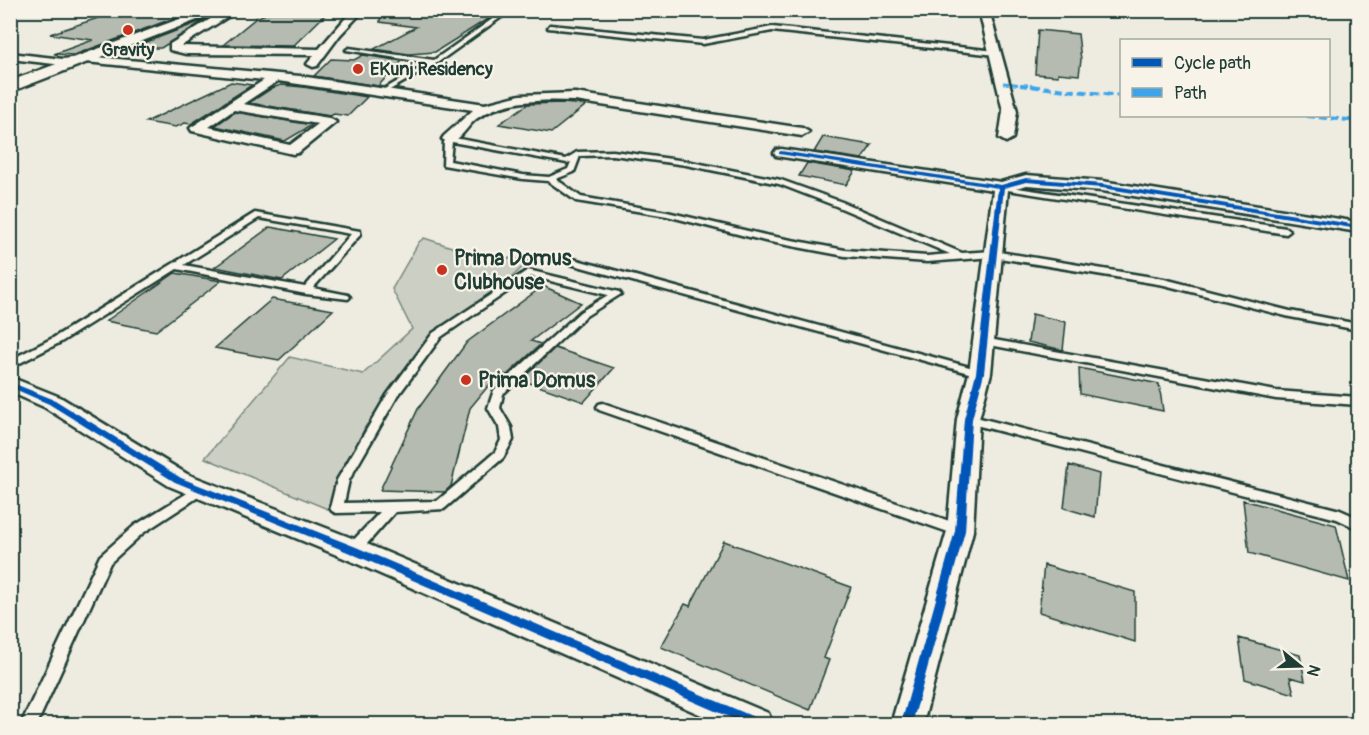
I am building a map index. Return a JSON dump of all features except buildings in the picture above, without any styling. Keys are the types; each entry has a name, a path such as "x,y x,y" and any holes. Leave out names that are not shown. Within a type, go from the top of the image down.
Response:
{"street":[{"path":"10,87 217,10"},
{"path":"234,10 190,33 174,48 186,51 321,52"},
{"path":"312,77 321,52 357,12 351,10"},
{"path":"984,10 1010,111 1006,138"},
{"path":"10,56 63,62 87,59 274,79 312,77 384,92 487,108"},
{"path":"232,106 329,123 293,150 197,128 274,79"},
{"path":"449,139 469,118 487,108 505,101 537,96 575,97 802,132"},
{"path":"781,153 1001,187 1026,180 1102,186 1357,229"},
{"path":"907,724 960,531 968,419 980,374 1001,187"},
{"path":"10,384 52,402 178,480 353,550 758,724"}],"lane":[{"path":"384,92 435,62 504,13 500,10"},
{"path":"550,27 703,42 772,29 996,53"},
{"path":"349,50 435,62"},
{"path":"577,154 571,170 550,179 523,177 446,163 449,139 567,161 577,154 613,153 687,163 781,182 961,256"},
{"path":"550,179 579,200 667,214 810,247 845,253 927,259 993,254 1164,282 1290,314 1359,327"},
{"path":"1001,187 1286,231"},
{"path":"10,365 57,340 258,215 357,233 306,291"},
{"path":"566,260 980,374"},
{"path":"176,266 345,297"},
{"path":"353,550 392,507 440,506 499,455 507,440 505,427 495,408 498,393 583,314 616,294 528,273 437,335 392,395 343,480 336,508 392,507"},
{"path":"983,341 1276,395 1359,401"},
{"path":"603,406 960,531"},
{"path":"968,419 1340,515 1359,524"},
{"path":"29,724 105,560 120,543 140,527 202,489"}],"shaded area":[{"path":"424,238 470,253 529,261 498,290 437,335 365,427 330,510 205,458 290,357 363,374 412,329 392,289 419,242"}],"marked path":[{"path":"1042,10 1099,14"},
{"path":"1003,83 1120,96"},
{"path":"1317,117 1358,121"}],"cycle path":[{"path":"781,153 1001,187 1026,180 1102,186 1358,227"},
{"path":"907,724 960,531 968,419 980,373 1001,187"},
{"path":"10,384 52,402 178,480 353,550 757,724"}],"place":[{"name":"Gravity","path":"128,30"},
{"name":"EKunj Residency","path":"358,69"},
{"name":"Prima Domus Clubhouse","path":"442,270"},
{"name":"Prima Domus","path":"466,380"}]}
